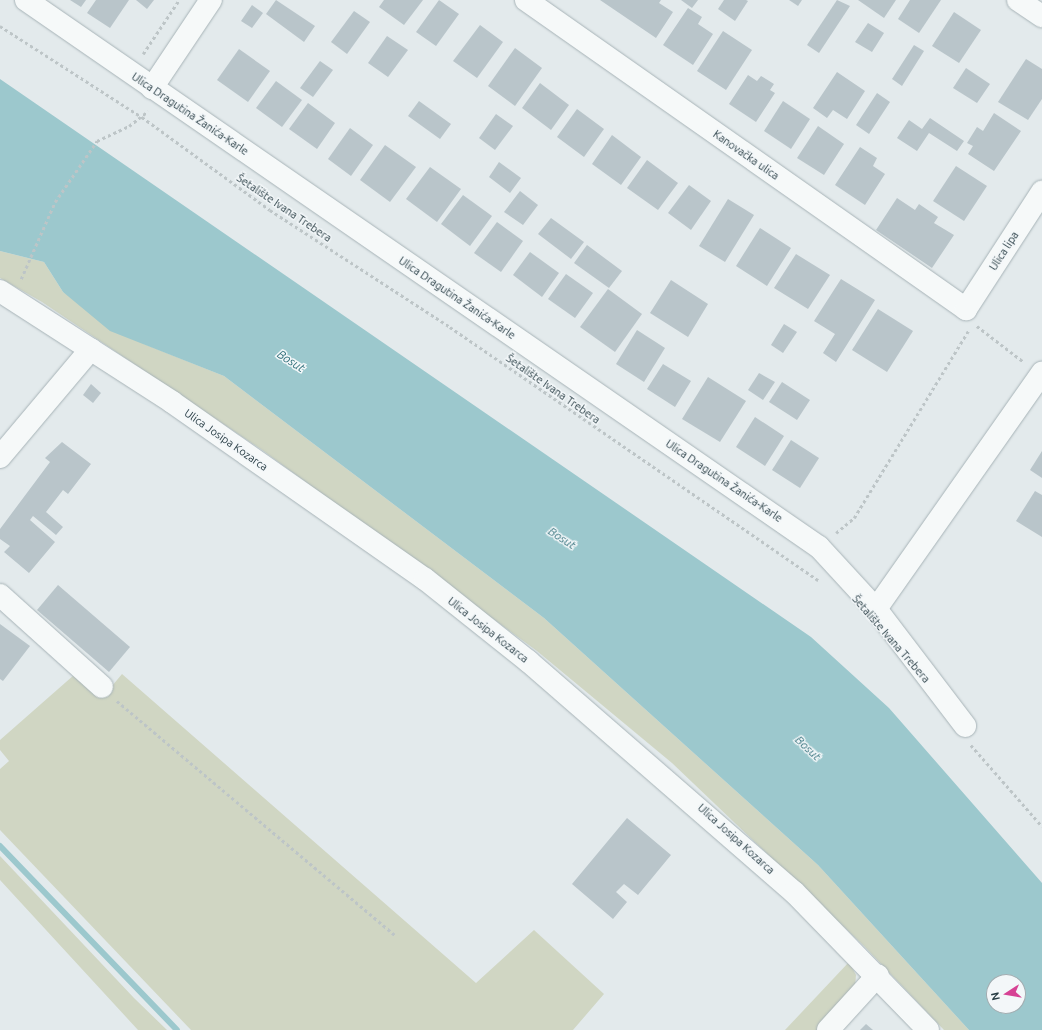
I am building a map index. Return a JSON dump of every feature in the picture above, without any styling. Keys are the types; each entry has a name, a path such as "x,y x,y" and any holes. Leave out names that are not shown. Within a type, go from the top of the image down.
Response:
{"street":[{"name":"Ulica Dragutina Žanića-Karle","path":"26,0 820,546 876,609 966,733"},
{"path":"152,87 211,0"},
{"name":"Kanovačka ulica","path":"526,0 969,320"},
{"path":"1018,0 1042,16"},
{"name":"Ulica lipa","path":"969,320 1042,192"},
{"name":"Ulica Josipa Kozarca","path":"0,291 90,349 425,580 528,661 713,818 794,892 878,975 928,1030"},
{"path":"0,457 90,349"},
{"path":"876,609 1042,374"},
{"path":"0,595 102,687"},
{"path":"828,1030 878,975"}],"path":[{"path":"28,262 55,202 97,141 142,117 152,87 145,48 179,0"},
{"name":"Šetalište Ivana Trebera","path":"0,26 142,117 270,210 450,327 825,585"},
{"path":"831,537 854,518 969,320 1042,374"},
{"path":"102,687 395,935"},
{"path":"966,733 1042,826"}],"green space":[{"path":"0,251 44,262 63,292 144,344 224,376 544,618 818,865 969,1030 944,1030 864,946 672,763 537,651 262,450 42,302 0,278"},
{"path":"122,674 476,983 534,930 604,994 573,1030 191,1030 0,830 0,769 9,761 0,750 0,740 74,675 102,698"},
{"path":"0,856 134,998 167,1030 138,1030 0,880"},
{"path":"849,962 856,975 855,987 818,1030 785,1030"}],"water":[{"name":"Bosut","path":"0,79 811,637 889,708 1042,883 1042,1030 969,1030 818,865 544,618 224,376 110,331 63,292 44,262 0,251"}],"building":[{"path":"70,0 86,0 81,7"},
{"path":"96,0 129,0 110,28 87,13"},
{"path":"136,0 154,0 147,9"},
{"path":"276,0 315,26 304,42 266,14"},
{"path":"384,0 423,0 404,25 379,7"},
{"path":"439,0 459,14 436,46 416,32"},
{"path":"600,0 661,0 659,3 673,12 656,38"},
{"path":"681,0 698,0 692,8"},
{"path":"724,0 748,1 735,21 718,9"},
{"path":"789,0 802,0 798,6"},
{"path":"837,0 850,6 819,53 807,45"},
{"path":"858,0 896,0 884,18"},
{"path":"910,0 941,0 919,33 898,19"},
{"path":"252,5 263,13 252,28 241,21"},
{"path":"688,8 702,17 698,24 713,34 693,65 663,45"},
{"path":"354,11 370,22 347,54 331,42"},
{"path":"954,12 981,30 959,63 932,46"},
{"path":"868,23 884,33 872,52 855,42"},
{"path":"480,25 503,42 477,78 453,61"},
{"path":"723,31 752,50 726,90 697,71"},
{"path":"387,36 408,50 388,77 368,63"},
{"path":"914,45 924,51 902,86 892,79"},
{"path":"515,48 542,68 515,106 488,86"},
{"path":"239,49 270,71 248,102 217,80"},
{"path":"1026,59 1042,69 1042,99 1028,120 998,102"},
{"path":"320,61 333,70 313,97 300,88"},
{"path":"966,68 990,84 977,103 953,88"},
{"path":"837,72 865,91 847,119 833,110 827,118 813,108"},
{"path":"748,75 757,81 761,76 774,84 770,90 775,93 756,122 729,104"},
{"path":"276,81 302,100 282,127 256,108"},
{"path":"540,83 569,105 551,130 522,108"},
{"path":"877,93 890,102 869,134 856,125"},
{"path":"419,101 451,124 440,139 408,116"},
{"path":"783,101 810,119 791,149 764,131"},
{"path":"308,103 335,123 317,149 289,129"},
{"path":"577,109 604,129 584,157 557,137"},
{"path":"994,113 1021,131 994,171 968,154 973,146 967,143 977,127 983,131"},
{"path":"496,114 513,126 495,150 479,138"},
{"path":"930,118 964,141 957,151 929,133 917,151 897,138 909,120 922,129"},
{"path":"818,126 844,144 824,175 797,158"},
{"path":"350,128 373,145 351,176 328,159"},
{"path":"612,135 641,157 621,185 592,164"},
{"path":"385,145 416,167 390,202 360,180"},
{"path":"860,147 877,158 873,166 885,174 865,205 835,185"},
{"path":"647,160 678,183 658,210 627,188"},
{"path":"499,162 521,178 510,193 489,177"},
{"path":"956,166 987,186 964,221 933,201"},
{"path":"430,167 461,189 437,222 406,199"},
{"path":"689,185 711,201 691,230 668,213"},
{"path":"520,191 538,205 523,225 504,212"},
{"path":"463,195 492,216 470,246 441,224"},
{"path":"897,198 915,210 919,204 938,217 934,223 954,235 932,268 876,230"},
{"path":"728,199 754,215 725,262 699,246"},
{"path":"551,218 584,242 571,259 538,234"},
{"path":"497,222 523,241 501,272 474,253"},
{"path":"760,228 791,248 767,286 736,266"},
{"path":"587,245 622,271 609,288 574,263"},
{"path":"530,252 559,273 542,297 513,275"},
{"path":"796,254 830,275 808,309 774,288"},
{"path":"566,274 593,293 575,318 548,299"},
{"path":"841,279 875,300 836,362 823,353 835,334 814,321"},
{"path":"671,280 708,304 688,337 650,313"},
{"path":"608,289 642,314 615,352 580,327"},
{"path":"878,309 913,331 887,372 852,350"},
{"path":"784,324 797,332 783,353 771,345"},
{"path":"637,330 665,348 644,382 616,364"},
{"path":"663,364 691,381 675,407 647,389"},
{"path":"759,373 775,382 763,400 748,390"},
{"path":"708,377 746,401 720,442 682,419"},
{"path":"782,382 810,400 797,420 769,402"},
{"path":"91,384 101,393 93,403 83,395"},
{"path":"755,417 784,436 765,466 736,447"},
{"path":"791,440 819,458 800,488 772,470"},
{"path":"62,442 91,464 68,494 63,490 46,512 63,527 56,535 33,516 30,520 55,542 29,573 4,552 10,546 0,539 0,529 50,462 45,458"},
{"path":"1042,451 1042,478 1030,470"},
{"path":"1035,491 1042,495 1042,537 1016,521"},
{"path":"58,585 130,647 109,672 37,610"},
{"path":"0,624 30,646 3,681 0,679"},
{"path":"627,818 671,855 638,895 624,884 616,892 627,902 613,919 572,884"},
{"path":"866,1024 873,1030 860,1030"}],"waterway":[{"path":"0,846 177,1030"}]}
